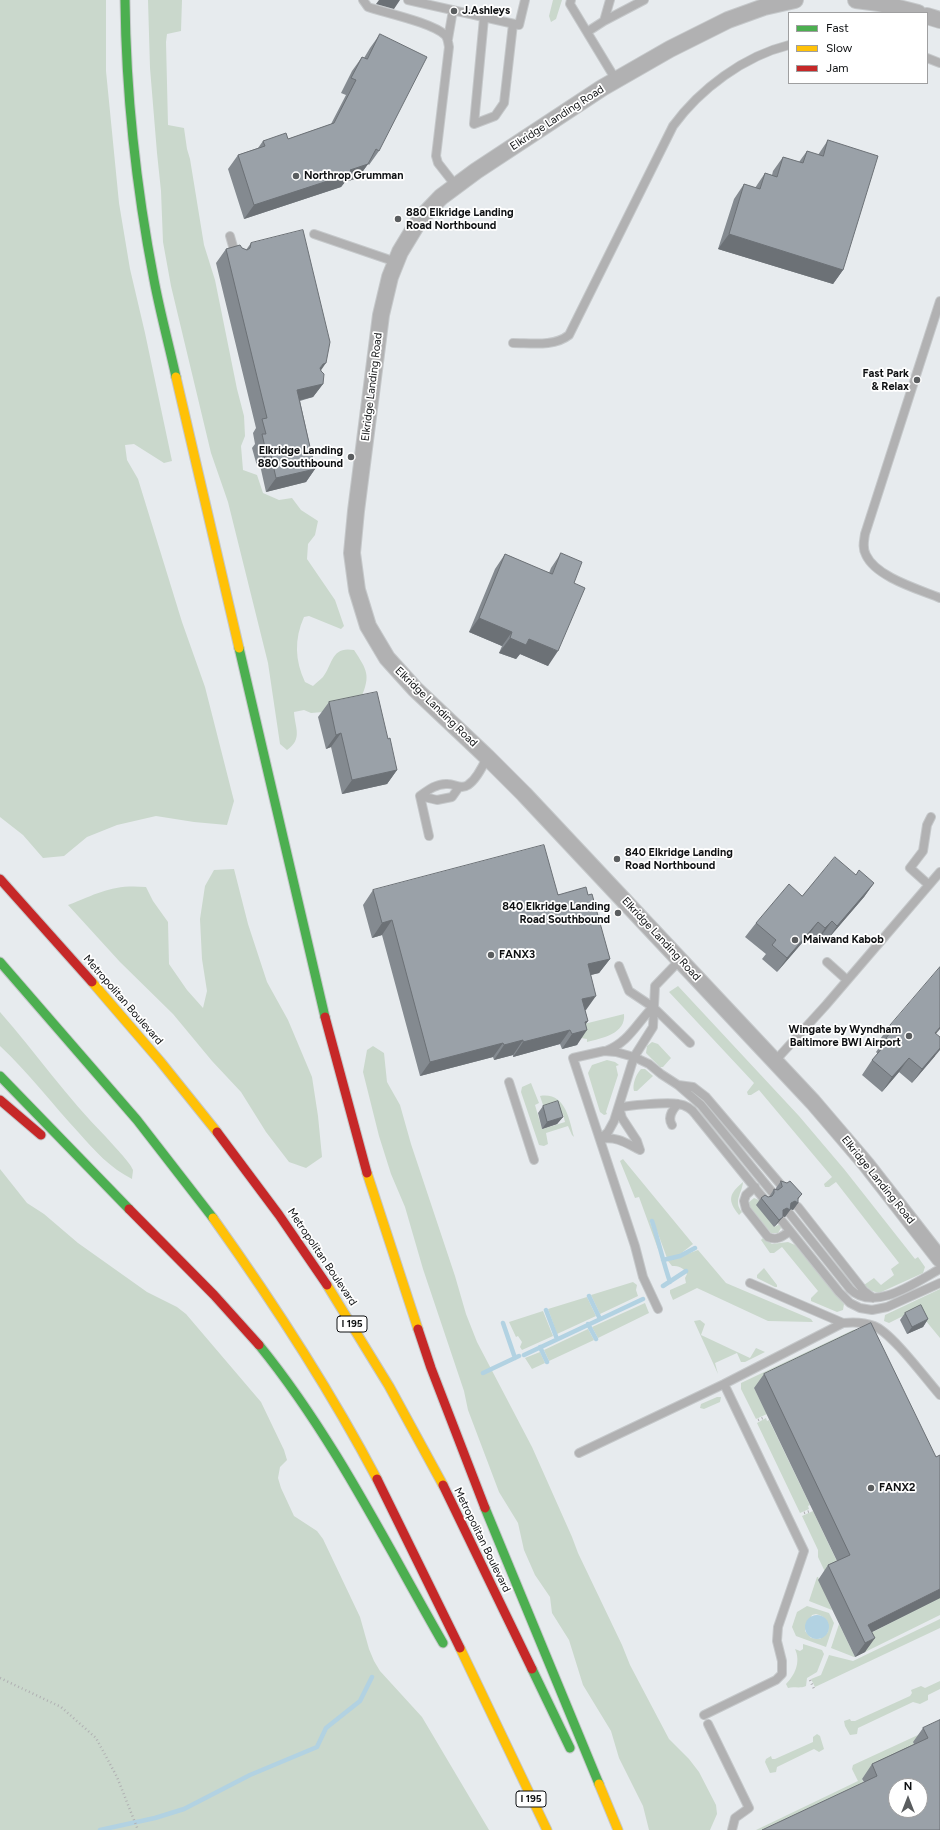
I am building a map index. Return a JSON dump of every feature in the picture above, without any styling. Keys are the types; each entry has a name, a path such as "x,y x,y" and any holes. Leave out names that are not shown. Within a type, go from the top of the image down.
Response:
{"highway":[{"path":"125,0 128,93 133,152 140,204 154,281 317,987 337,1065 368,1176 431,1368 482,1501 618,1830"},
{"name":"Metropolitan Boulevard","path":"0,878 129,1023 198,1107 265,1194 312,1262 360,1336 424,1449 575,1758"},
{"name":"I 195","path":"0,962 85,1058 155,1142 221,1228 268,1295 346,1422 409,1542 546,1830"},
{"path":"0,1076 117,1196 198,1276 268,1357 304,1405 359,1495 394,1560 446,1648"},
{"path":"0,1100 117,1196"},
{"path":"466,1682 516,1768"},
{"path":"599,1808 609,1830"}],"street":[{"name":"Elkridge Landing Road","path":"795,0 764,7 728,20 670,49 616,80 525,138 456,186 442,197 420,219 400,252 390,277 381,315 352,553 357,590 368,626 387,658 415,689 487,757 775,1061 835,1128 940,1259"},
{"path":"864,0 914,12"},
{"path":"928,16 940,20"}],"lane":[{"path":"364,0 368,7 431,27 444,34 448,39"},
{"path":"408,0 519,25 525,0"},
{"path":"571,0 570,4 616,80"},
{"path":"604,21 610,0"},
{"path":"587,32 604,21 644,0"},
{"path":"453,10 448,39 449,47 436,156 438,163 456,186"},
{"path":"484,18 474,124 494,116 504,103 513,24"},
{"path":"513,343 554,342 563,340 569,335 673,126 684,111 709,87 726,75 758,56 788,45"},
{"path":"928,58 940,62"},
{"path":"314,234 396,262"},
{"path":"230,236 236,258"},
{"path":"940,301 865,534 863,546 866,555 874,567 886,575 940,598"},
{"path":"420,796 432,787 448,784 459,787 468,786 479,773 487,757"},
{"path":"420,796 437,800 448,798 452,797 459,787"},
{"path":"420,796 429,836"},
{"path":"929,885 910,868 923,851 927,825 931,817"},
{"path":"775,1061 940,872"},
{"path":"600,1139 608,1132 619,1108 634,1057 653,1027 655,986 680,960"},
{"path":"827,962 847,980"},
{"path":"619,966 629,991 653,1007 690,1044"},
{"path":"653,1007 642,1018 626,1039 604,1051 573,1058 635,1246 643,1277 658,1309"},
{"path":"604,1051 616,1052 634,1057 649,1064 678,1085 701,1105 772,1192"},
{"path":"509,1082 534,1160"},
{"path":"678,1085 693,1087 703,1094 781,1185"},
{"path":"619,1108 631,1105 678,1104 693,1111 764,1199"},
{"path":"672,1125 670,1117 671,1113 678,1104"},
{"path":"600,1139 609,1138 622,1140 640,1150 637,1141 622,1118 619,1108"},
{"path":"755,1187 746,1195 744,1201 744,1205 750,1215 772,1239 779,1238 790,1231"},
{"path":"798,1207 864,1291 874,1299"},
{"path":"790,1214 850,1289 858,1296 874,1299 888,1295 940,1269"},
{"path":"782,1221 839,1292 850,1303 860,1308 872,1310 887,1307 940,1283"},
{"path":"750,1283 843,1324"},
{"path":"579,1453 724,1384 843,1324 856,1322 873,1325 885,1332 940,1395"},
{"path":"704,1715 776,1680 782,1674 782,1661 777,1641 778,1627 804,1551 724,1384"},
{"path":"708,1724 748,1808 735,1818 732,1830"}],"path":[{"path":"758,1420 765,1417"},
{"path":"804,1513 810,1511"},
{"path":"0,1678 61,1707 96,1738 117,1777 138,1830"},
{"path":"810,1680 815,1691"}],"green space":[{"path":"0,0 106,0 106,71 119,203 130,269 172,461 164,463 134,444 125,445 127,460 138,479 182,622 205,687 234,801 227,825 156,816 117,825 87,837 64,856 43,858 23,835 0,817"},
{"path":"148,0 182,0 181,31 167,34 166,42 168,125 184,128 204,245 215,280 237,389 244,416 245,436 241,446 243,470 257,475 263,493 279,500 292,498 301,510 318,521 315,535 308,544 307,559 335,600 344,626 341,629 309,616 304,617 297,642 299,666 305,682 313,686 323,677 337,653 346,649 354,650 365,668 367,678 361,698 323,712 311,713 304,710 294,712 297,737 292,746 287,750 280,744 268,663 228,502 211,453 171,286 163,242 161,191 150,68"},
{"path":"553,0 562,0 556,19 551,22 549,16"},
{"path":"234,869 248,924 267,982 288,1020 312,1077 322,1157 306,1168 289,1162 266,1132 241,1092 212,1061 173,1014 120,962 68,905 106,890 134,886 146,887 153,901 168,922 169,964 187,990 203,1008 207,991 202,959 200,919 205,886 214,870"},
{"path":"678,986 799,1116 844,1169 915,1259 918,1257 925,1267 923,1273 879,1293 872,1291 864,1285 874,1278 881,1285 894,1275 891,1269 899,1263 836,1182 829,1187 825,1187 824,1184 832,1177 759,1090 751,1095 748,1095 747,1092 754,1083 669,992"},
{"path":"0,1012 78,1107 128,1162 133,1170 132,1179 117,1170 97,1153 21,1067 0,1046"},
{"path":"624,1014 624,1021 617,1031 606,1037 587,1042 587,1039 581,1038 576,1026"},
{"path":"652,1042 658,1044 671,1058 663,1067 660,1067 646,1053 647,1046"},
{"path":"373,1046 384,1053 387,1082 400,1105 411,1144 455,1276 466,1314 477,1342 532,1447 578,1553 630,1665 669,1739 689,1759 699,1772 716,1805 717,1814 710,1830 649,1830 643,1806 619,1758 611,1731 583,1685 569,1640 552,1613 550,1597 535,1575 524,1550 518,1523 499,1492 468,1410 464,1391 423,1269 405,1207 391,1174 379,1136 363,1072 367,1050"},
{"path":"607,1060 615,1062 619,1065 616,1066 618,1075 606,1112 607,1114 604,1115 600,1112 588,1073 592,1065"},
{"path":"641,1069 645,1069 653,1076 637,1091 634,1091 635,1080"},
{"path":"531,1083 539,1103 535,1105 542,1129 565,1122 563,1114 555,1117 545,1111 540,1096 548,1096 555,1098 564,1108 568,1115 574,1137 568,1126 546,1133 548,1144 544,1146 539,1145 521,1092 522,1087"},
{"path":"623,1159 693,1244 679,1255 667,1258 653,1220 650,1222 660,1248 658,1249 639,1197 635,1198 620,1161"},
{"path":"0,1169 27,1203 44,1214 78,1243 147,1292 177,1307 186,1314 261,1402 284,1450 287,1460 280,1467 278,1478 294,1516 317,1531 323,1539 360,1617 374,1661 380,1671 422,1717 489,1830 0,1830"},
{"path":"743,1182 738,1201 739,1208 742,1212 739,1215 731,1201 731,1197 735,1190"},
{"path":"754,1198 761,1201 774,1227 780,1224 781,1228 778,1233 771,1233 750,1208 748,1203"},
{"path":"763,1238 772,1244 788,1242 795,1245 844,1304 843,1310 837,1312 811,1301 811,1298 818,1291 782,1247 774,1253 770,1253 761,1240"},
{"path":"698,1250 726,1283 811,1319 813,1322 768,1321 697,1288 673,1300 670,1290 686,1283 685,1278 687,1274 682,1268 672,1266 668,1261"},
{"path":"764,1268 777,1287 757,1278 757,1275"},
{"path":"633,1282 637,1285 636,1290 638,1296 600,1314 591,1295"},
{"path":"940,1289 940,1338 921,1315 911,1312 889,1323 884,1321 885,1315"},
{"path":"587,1297 596,1316 557,1334 548,1309"},
{"path":"645,1303 649,1313 598,1338 592,1327"},
{"path":"543,1311 553,1336 522,1350 520,1347 522,1342 518,1336 516,1337 509,1322"},
{"path":"700,1320 705,1324 701,1335 750,1358 756,1348 765,1352 745,1362 741,1362 737,1353 715,1363 718,1374 694,1321"},
{"path":"588,1329 594,1340 549,1361 544,1350"},
{"path":"864,1329 754,1388 767,1414 756,1419 741,1389 741,1383 853,1330"},
{"path":"540,1352 545,1363 532,1369 525,1358"},
{"path":"717,1397 721,1397 720,1402 704,1409 700,1408 701,1404"},
{"path":"766,1418 767,1421 769,1420 810,1505 808,1506 809,1509 800,1513 757,1423"},
{"path":"813,1511 841,1570 826,1574 818,1557 818,1550 802,1516"},
{"path":"818,1577 832,1610 809,1601"},
{"path":"940,1597 940,1615 865,1652 851,1622 869,1634"},
{"path":"807,1606 829,1613 834,1623 826,1647 796,1636 792,1627 797,1612","holes":["812,1615 819,1615 826,1620 828,1632 820,1639 811,1638 805,1631"]},
{"path":"940,1619 940,1628 815,1687 811,1679 821,1675 829,1655 853,1661"},
{"path":"839,1624 855,1657 831,1648"},
{"path":"803,1644 822,1650 824,1654 817,1672 807,1678 806,1686 788,1688 786,1684 792,1677 797,1663 797,1654 795,1649 800,1651 803,1649"},
{"path":"940,1681 940,1689 928,1695 928,1700 920,1704 913,1702 858,1728 857,1734 850,1735 845,1726 844,1721 850,1719 851,1721 855,1721 910,1696 912,1693 911,1690 921,1686 925,1688"},
{"path":"931,1729 918,1752 862,1779 867,1790 783,1830 756,1830 858,1781 852,1769 853,1765"},
{"path":"817,1734 820,1736 824,1749 819,1752 814,1749 777,1767 776,1772 770,1773 765,1762 766,1759 771,1756 772,1759 775,1759 813,1742 813,1737"}],"water":[{"path":"817,1615 826,1618 829,1627 826,1636 817,1639 808,1636 805,1627 808,1618"}],"building":[{"path":"380,34 427,57 379,151 376,149 368,164 350,170 352,173 254,205 238,155 265,146 263,141 286,133 288,139 334,123 356,80 351,78 362,57 367,59"},
{"path":"828,140 878,156 843,270 729,234 744,184 760,189 765,173 777,177 783,157 803,163 807,151 823,156"},
{"path":"303,230 330,342 326,363 320,368 324,374 323,384 297,390 315,469 276,478 270,451 266,452 262,434 266,434 262,419 267,418 226,249 240,245 242,248 247,250 250,248 251,243"},
{"path":"561,553 582,562 574,583 585,588 558,651 529,639 526,645 510,638 512,632 479,618 505,554 552,574"},
{"path":"377,692 397,770 352,780 341,733 336,735 329,702"},
{"name":"FANX3","path":"544,845 558,895 586,887 588,895 592,894 610,959 588,964 596,996 582,999 588,1021 585,1022 587,1030 572,1034 570,1030 523,1042 523,1040 504,1045 503,1043 430,1062 392,920 382,923 373,890"},
{"path":"835,857 856,875 859,870 874,883 837,926 832,921 825,928 818,922 787,958 772,945 776,940 756,923 789,884 802,896"},
{"name":"Wingate by Wyndham Baltimore BWI Airport","path":"940,967 940,1027 935,1033 940,1037 940,1048 922,1069 909,1058 892,1077 872,1060 889,1040 886,1038 892,1031 888,1028"},
{"path":"558,1101 563,1117 547,1122 543,1106"},
{"path":"781,1181 787,1183 790,1181 802,1194 798,1198 798,1203 795,1201 791,1203 790,1210 787,1208 783,1210 783,1217 779,1220 761,1198 765,1195 768,1197 772,1196 774,1189 778,1190 782,1187"},
{"path":"921,1305 928,1319 912,1327 905,1313"},
{"name":"FANX2","path":"871,1323 936,1457 940,1455 940,1589 868,1625 875,1638 865,1643 828,1565 850,1555 764,1374"},
{"path":"940,1720 940,1830 762,1830 877,1776 872,1764 928,1738 923,1728"}],"waterway":[{"path":"652,1221 670,1282"},
{"path":"663,1260 680,1256 695,1248"},
{"path":"663,1286 686,1271"},
{"path":"589,1296 600,1319"},
{"path":"524,1355 643,1299"},
{"path":"546,1310 557,1339"},
{"path":"503,1323 515,1358"},
{"path":"588,1324 596,1339"},
{"path":"540,1347 547,1362"},
{"path":"483,1373 519,1356"},
{"path":"100,1830 155,1818 184,1809 250,1775 317,1747 326,1728 360,1701 372,1677"}],"traffic: fast":[{"path":"125,0 127,70 137,175 154,280 176,377"},
{"path":"239,648 325,1017"},
{"path":"0,962 137,1120 213,1218"},
{"path":"0,1076 129,1209"},
{"path":"259,1345 311,1416 357,1490 443,1643"},
{"path":"485,1508 599,1784"},
{"path":"532,1669 570,1748"}],"traffic: slow":[{"path":"176,377 239,648"},
{"path":"92,982 160,1061 217,1132"},
{"path":"367,1173 418,1329"},
{"path":"213,1218 300,1346 340,1412 377,1479"},
{"path":"327,1285 389,1386 443,1485"},
{"path":"460,1648 547,1830"},
{"path":"599,1784 618,1830"}],"traffic: jam":[{"path":"0,879 92,982"},
{"path":"325,1017 367,1173"},
{"path":"0,1100 41,1135"},
{"path":"217,1132 279,1215 327,1285"},
{"path":"129,1209 214,1295 259,1345"},
{"path":"418,1329 431,1368 485,1508"},
{"path":"377,1479 460,1648"},
{"path":"443,1485 532,1669"}],"place":[{"name":"J.Ashleys","path":"454,11"},
{"name":"Northrop Grumman","path":"296,176"},
{"name":"880 Elkridge Landing Road Northbound","path":"398,219"},
{"name":"Fast Park & Relax","path":"917,380"},
{"name":"Elkridge Landing 880 Southbound","path":"351,457"},
{"name":"840 Elkridge Landing Road Northbound","path":"617,859"},
{"name":"840 Elkridge Landing Road Southbound","path":"618,913"},
{"name":"Maiwand Kabob","path":"795,940"},
{"name":"FANX3","path":"491,955"},
{"name":"Wingate by Wyndham Baltimore BWI Airport","path":"909,1036"},
{"name":"FANX2","path":"871,1488"}]}
